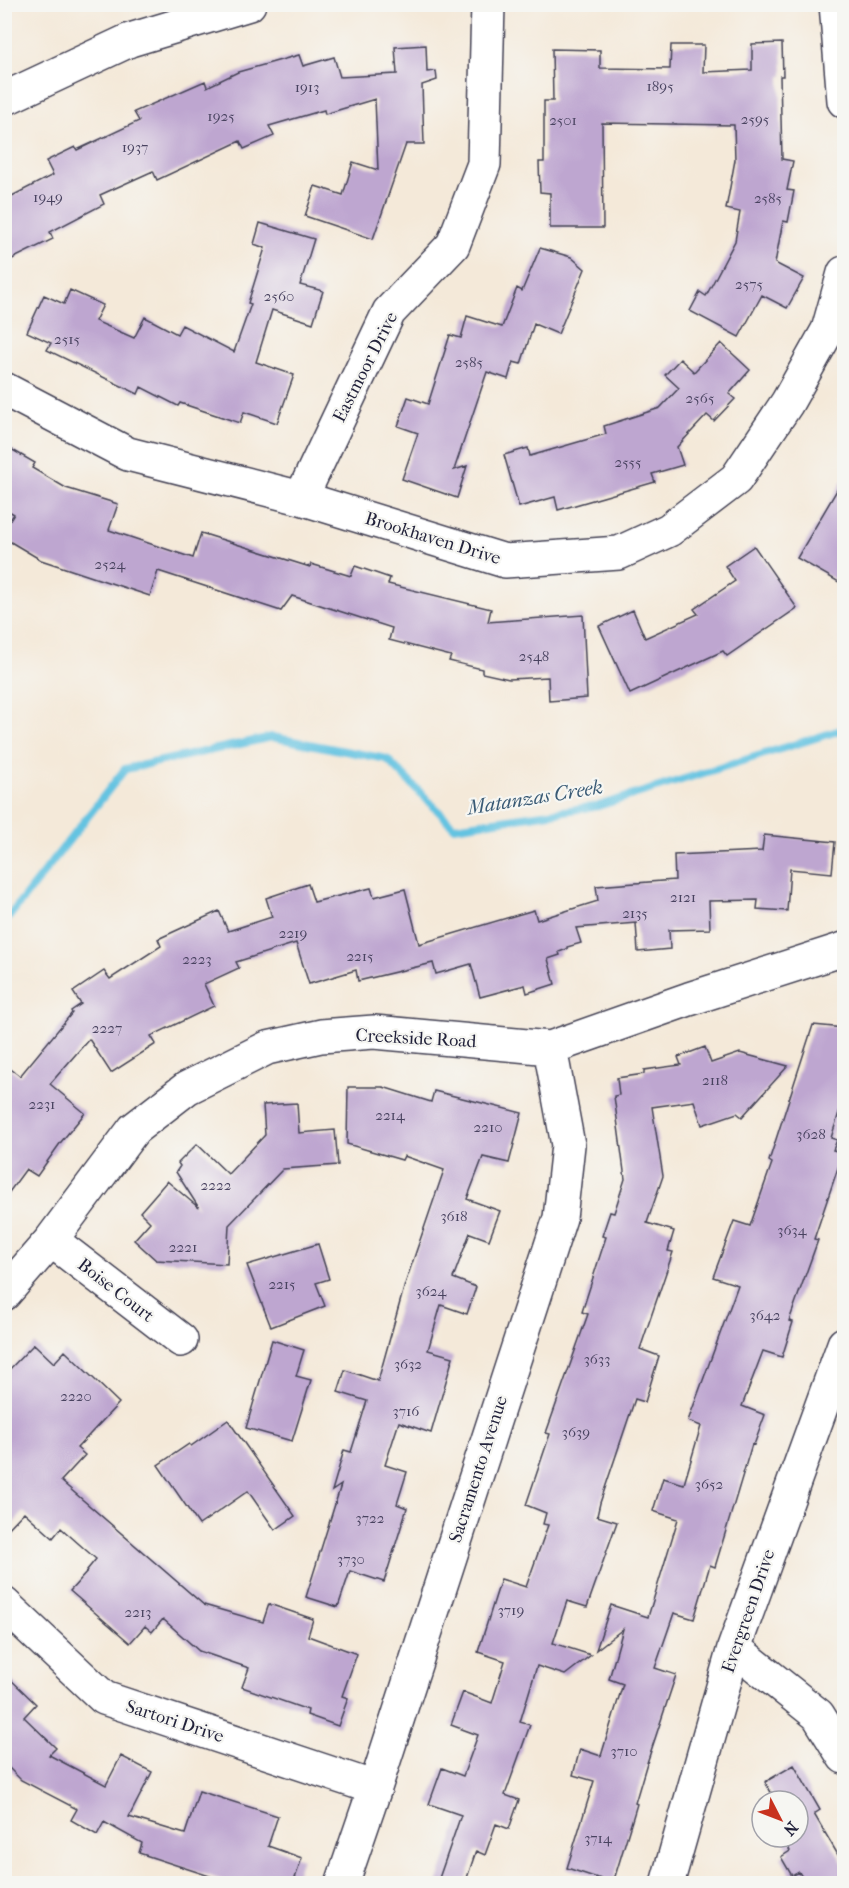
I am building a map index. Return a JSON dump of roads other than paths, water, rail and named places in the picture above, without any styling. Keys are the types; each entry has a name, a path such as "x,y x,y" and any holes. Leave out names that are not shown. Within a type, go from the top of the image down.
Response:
{"street":[{"path":"4,99 130,40 249,4"},
{"name":"Eastmoor Drive","path":"301,498 389,312 453,245 484,164 488,4"},
{"path":"836,4 844,101"},
{"name":"Brookhaven Drive","path":"4,389 128,454 301,498 505,561 619,553 669,530 736,479 787,403 828,330 844,273"},
{"name":"Creekside Road","path":"4,1294 51,1239 134,1129 187,1088 267,1048 321,1036 374,1032 550,1048 688,999 844,949"},
{"name":"Sacramento Avenue","path":"342,1884 560,1218 568,1145 550,1048"},
{"name":"Boise Court","path":"51,1239 181,1340"},
{"name":"Evergreen Drive","path":"667,1884 734,1648 844,1344"},
{"name":"Sartori Drive","path":"4,1604 104,1698 375,1788"},
{"path":"734,1648 818,1715 844,1757"}],"waterway":[{"name":"Matanzas Creek","path":"4,923 125,769 272,737 387,759 454,827 598,806 844,729"}]}
